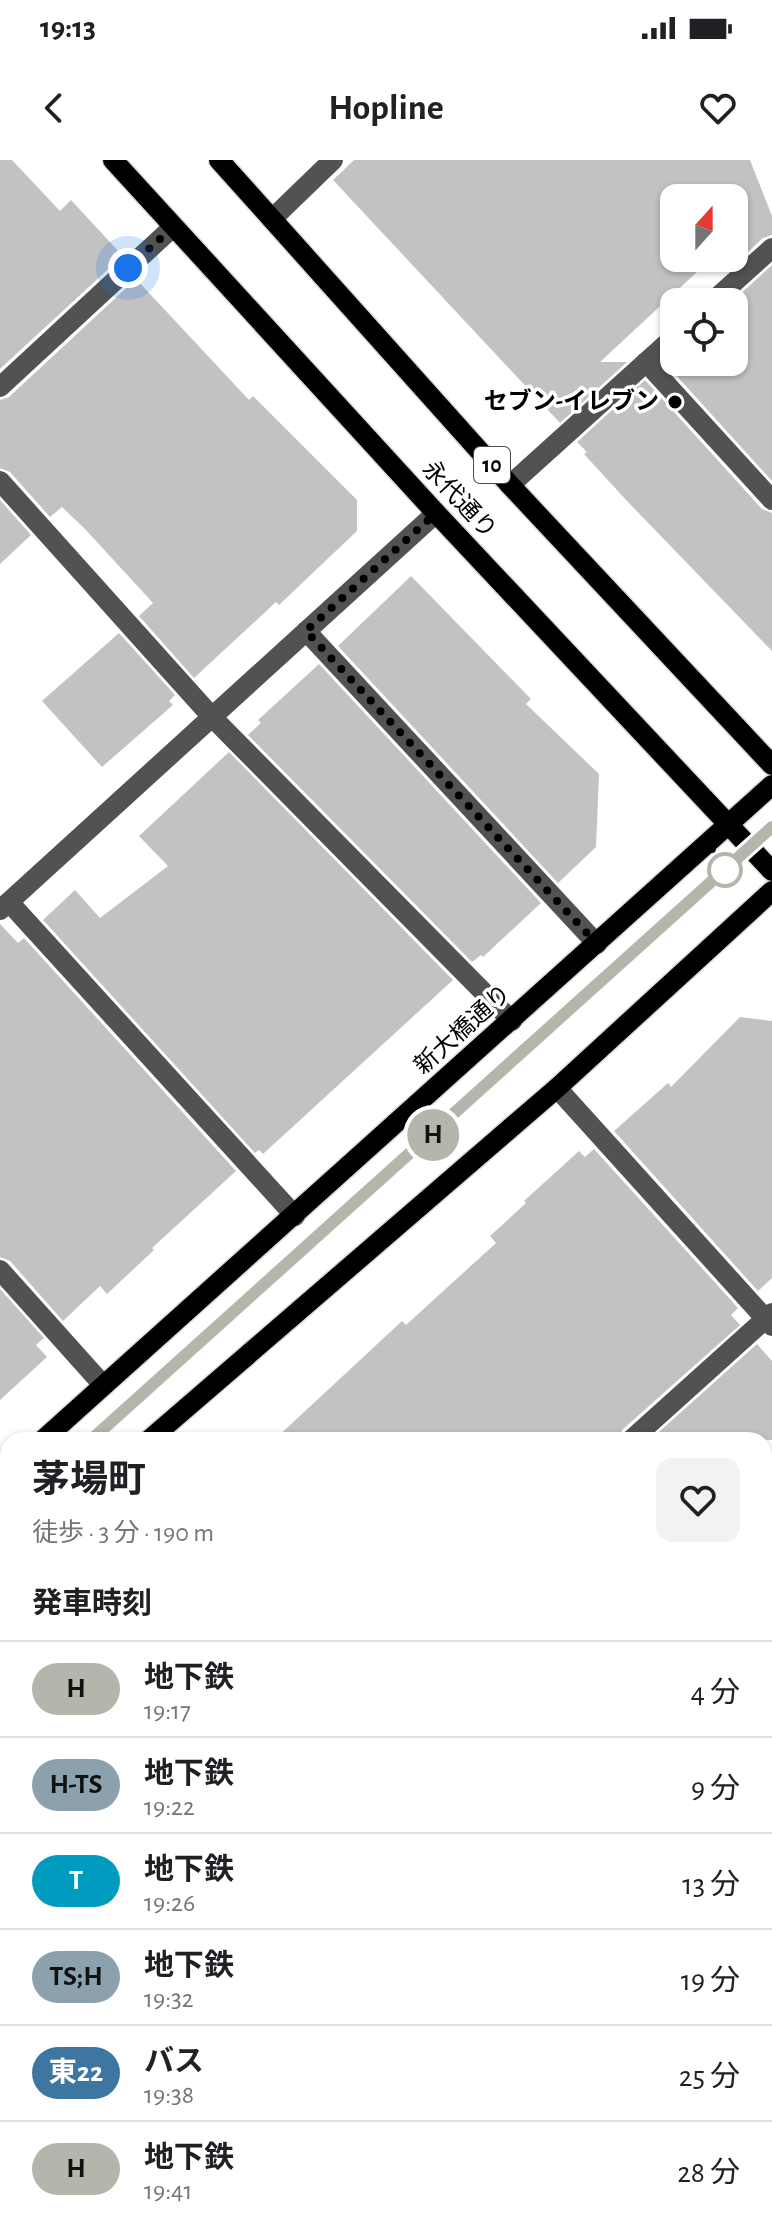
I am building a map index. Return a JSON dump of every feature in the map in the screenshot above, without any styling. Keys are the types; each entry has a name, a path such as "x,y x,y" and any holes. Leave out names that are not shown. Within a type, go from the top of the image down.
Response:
{"main road":[{"name":"永代通り","path":"113,160 436,513 772,871"},
{"name":"永代通り","path":"219,160 510,485 772,765"},
{"name":"新大橋通り","path":"52,1432 772,785"},
{"path":"158,1432 557,1088 772,891"}],"street":[{"path":"272,219 333,160"},
{"path":"0,387 173,227"},
{"path":"728,288 772,248"},
{"path":"510,485 660,350"},
{"path":"646,362 772,500"},
{"path":"0,481 212,717 512,1021"},
{"path":"295,1216 5,906 436,513"},
{"path":"306,631 597,944"},
{"path":"557,1088 770,1319 640,1432"},
{"path":"0,1270 103,1385"}],"building":[{"path":"0,160 12,160 60,211 71,200 121,254 0,369"},
{"path":"354,160 750,160 772,216 772,235 763,238 748,252 748,184 660,184 660,272 697,272 680,288 660,288 660,306 600,362 627,362 560,423 333,180"},
{"path":"772,265 772,481 677,376 748,376 747,288"},
{"path":"136,279 249,400 253,396 357,500 357,531 279,605 276,602 194,678 139,616 153,603 85,529 62,507 50,517 10,472 0,468 0,400 9,397"},
{"path":"645,380 762,509 772,513 772,651 627,501 584,454 587,452 577,442"},
{"path":"0,500 31,535 0,564"},
{"path":"411,576 531,699 526,704 599,774 596,847 558,883 338,646"},
{"path":"119,633 175,695 169,701 173,705 102,767 42,701"},
{"path":"319,664 541,903 483,957 481,955 472,962 248,735 261,723 258,720"},
{"path":"229,752 453,980 263,1154 259,1150 255,1153 43,920 75,890 100,918 168,866 139,836"},
{"path":"0,924 18,943 24,938 236,1171 107,1294 100,1286 63,1321 10,1261 0,1257"},
{"path":"740,1017 772,1021 772,1278 758,1291 614,1131 668,1083 671,1087"},
{"path":"594,1149 738,1308 731,1315 740,1325 621,1432 283,1432 402,1321 406,1325 496,1243 490,1236 526,1203 524,1201 579,1151 585,1157"},
{"path":"0,1289 44,1338 36,1345 47,1357 0,1400"},
{"path":"757,1344 772,1361 772,1432 659,1432"}],"metro line":[{"name":"H","path":"100,1432 772,827"}],"place":[{"name":"セブン-イレブン","path":"675,402"}],"route":[{"path":"128,268 173,227 436,513 306,631 597,944 708,843 725,870"}]}
